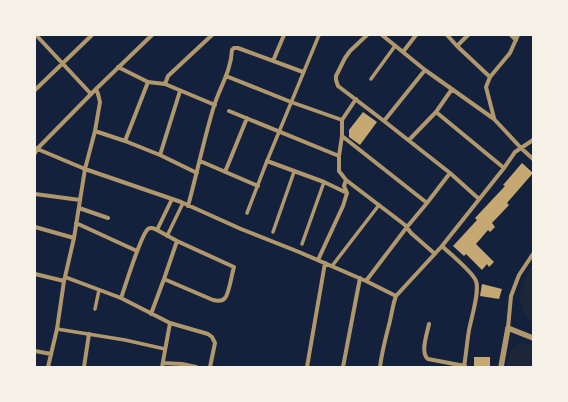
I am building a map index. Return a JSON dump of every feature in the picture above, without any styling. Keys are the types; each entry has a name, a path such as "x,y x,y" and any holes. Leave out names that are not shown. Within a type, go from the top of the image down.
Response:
{"street":[{"path":"36,35 92,94"},
{"path":"35,90 92,35"},
{"path":"152,35 118,67 36,150 85,169 183,203 245,231 360,278 396,296"},
{"path":"165,84 168,76 212,35"},
{"path":"273,61 284,35"},
{"path":"247,213 319,35"},
{"path":"367,35 350,50 341,65 336,76 338,86 409,140 479,199"},
{"path":"382,35 425,70 494,118 533,159"},
{"path":"403,52 416,35"},
{"path":"447,35 490,77"},
{"path":"457,46 468,35"},
{"path":"510,35 516,40"},
{"path":"494,118 486,87 490,77 510,53 518,35"},
{"path":"371,79 395,46"},
{"path":"188,206 215,105 231,60 232,50 234,48 238,48 303,72"},
{"path":"118,67 148,82 165,84 215,105"},
{"path":"384,121 425,70"},
{"path":"226,76 291,102 342,120"},
{"path":"125,141 148,82"},
{"path":"48,367 57,329 85,169 95,131 100,102 96,89"},
{"path":"409,140 436,112 452,89"},
{"path":"160,155 180,91"},
{"path":"356,99 342,120 339,171 346,180 403,223 411,233 434,254"},
{"path":"229,111 339,156"},
{"path":"436,112 504,168"},
{"path":"225,172 247,118"},
{"path":"95,131 160,155 197,173"},
{"path":"342,136 428,203"},
{"path":"380,367 383,347 396,296 442,246 515,152 533,140"},
{"path":"200,161 258,186"},
{"path":"267,161 324,182 347,193"},
{"path":"273,232 294,172"},
{"path":"366,281 450,173"},
{"path":"318,260 343,206 347,193 344,186 346,180"},
{"path":"302,244 324,182"},
{"path":"35,194 80,200"},
{"path":"157,230 172,199"},
{"path":"167,236 183,203"},
{"path":"332,266 379,205"},
{"path":"79,208 108,218"},
{"path":"76,223 137,251"},
{"path":"35,226 74,238"},
{"path":"121,298 137,251 148,230 152,228 234,267 226,298 222,301 216,301 164,279"},
{"path":"151,314 177,241"},
{"path":"429,324 424,352 426,357 428,359 464,366 477,283 473,275 442,246"},
{"path":"501,367 508,328 511,296 520,275 533,254"},
{"path":"307,367 325,263"},
{"path":"35,274 65,279 99,290 121,298 170,323 208,334 215,343 210,367"},
{"path":"343,367 360,278"},
{"path":"94,309 99,290"},
{"path":"170,323 162,365 182,364 196,367"},
{"path":"508,328 533,338"},
{"path":"57,329 165,349"},
{"path":"84,367 89,334"},
{"path":"35,351 51,354"}],"shaded area":[{"path":"533,263 533,326 525,315 519,296"},
{"path":"520,343 533,345 530,367 507,367 511,349"}],"building":[{"path":"363,112 377,122 360,145 349,137 349,130"},
{"path":"522,163 533,173 507,203 509,205 492,223 495,227 490,232 488,230 476,244 494,262 489,267 487,264 482,270 466,254 464,256 453,246 477,220 475,218 505,186 503,185"},
{"path":"482,284 502,289 499,299 480,296"},
{"path":"474,357 490,357 490,367 474,367"}]}
